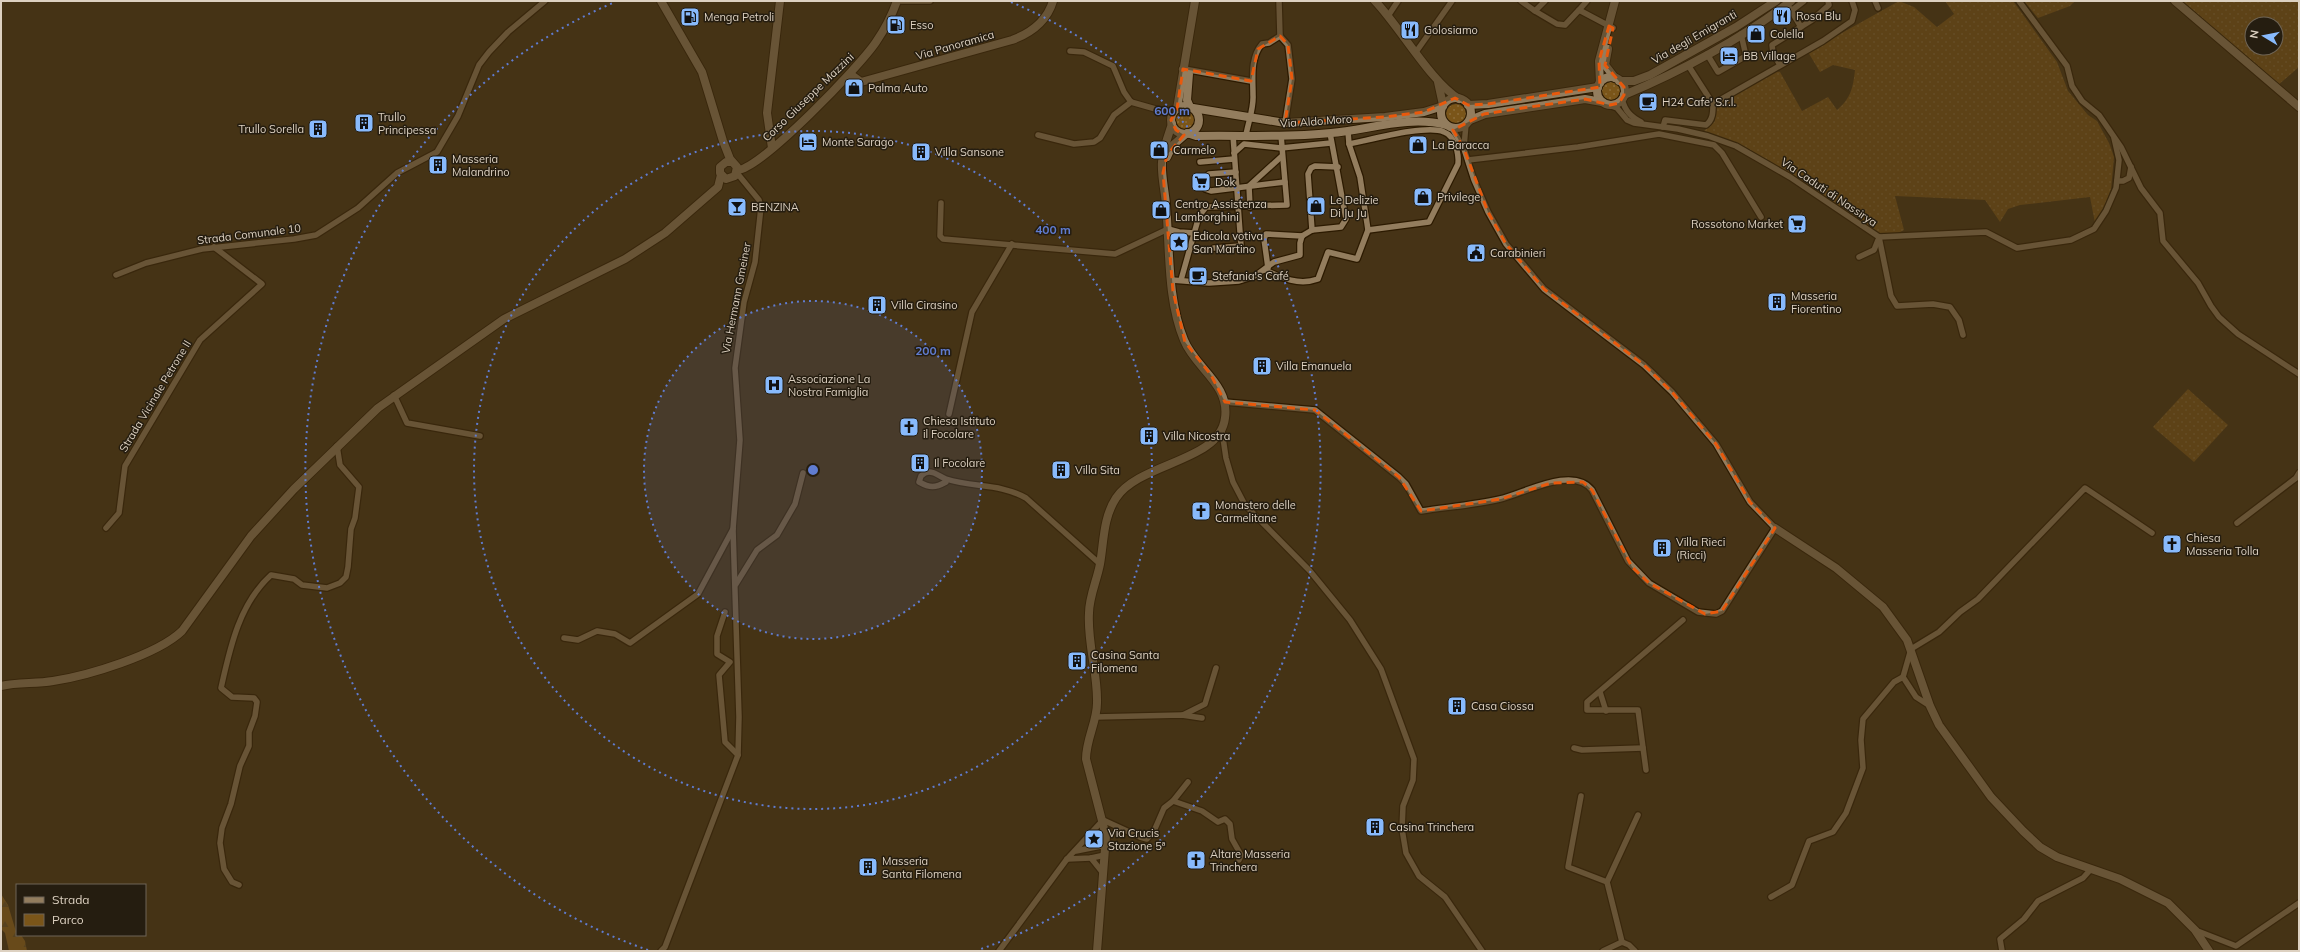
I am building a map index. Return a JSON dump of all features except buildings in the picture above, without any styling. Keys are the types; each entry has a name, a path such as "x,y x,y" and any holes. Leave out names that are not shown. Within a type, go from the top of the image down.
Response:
{"main road":[{"path":"661,1 702,72 723,141 736,168 727,184 704,200"},
{"path":"772,148 767,113 780,1"},
{"name":"Corso Giuseppe Mazzini","path":"722,164 736,168 752,164 772,148 850,74 877,42 897,1"},
{"name":"Via Panoramica","path":"850,74 859,82 1012,40 1033,30 1050,9 1053,1"},
{"path":"1097,951 1106,845 1103,820 1086,759 1086,746 1098,703 1088,612 1100,564 1107,515 1117,497 1147,473 1202,450 1222,431 1225,417 1225,402 1211,375 1195,358 1185,342 1179,325 1172,280 1162,163 1175,111 1195,1"},
{"path":"1375,1 1436,78 1453,95 1468,105 1470,110 1468,122 1449,127 1440,114 1443,105 1441,90 1436,78"},
{"path":"1615,1 1606,65 1624,87 1623,97"},
{"path":"1604,103 1598,95 1599,60 1620,1"},
{"name":"Via degli Emigranti","path":"1468,105 1488,104 1599,85 1607,78 1634,81 1650,75 1736,27 1776,1"},
{"path":"2175,1 2299,107"},
{"name":"Via degli Emigranti","path":"1468,122 1484,114 1585,99 1615,105 1623,97 1688,65 1789,5"},
{"path":"1163,174 1167,155 1172,146 1198,125 1198,116 1187,100 1189,74 1183,69"},
{"path":"1443,105 1450,99 1460,99"},
{"name":"Via Aldo Moro","path":"1192,108 1285,123 1384,117 1424,112 1443,105"},
{"path":"1175,111 1192,108"},
{"name":"Via Aldo Moro","path":"1187,133 1196,136 1330,133 1424,121 1449,127"},
{"path":"1172,124 1180,132 1187,133"},
{"path":"1,686 53,681 76,676 124,662 169,642 182,631 251,536 337,445 394,395 504,319 625,259 665,234 718,187 721,175 720,169 722,164 723,141"},
{"path":"721,175 730,179"},
{"path":"1775,528 1836,568 1878,602 1897,624 1911,649 1930,706 1939,724 1991,796 2023,831 2040,847 2057,857 2120,879 2168,904 2195,930 2209,951"}],"street":[{"name":"Strada Comunale 10","path":"116,275 146,263 214,247 230,247 294,240 316,235 358,208 397,173 437,152 458,116 482,60 508,32 545,1"},
{"path":"901,1 930,1"},
{"path":"1280,1 1280,36 1288,45 1292,79 1285,123"},
{"path":"1388,16 1398,1"},
{"path":"1416,52 1452,1"},
{"path":"1521,1 1557,24 1565,25 1587,1"},
{"path":"1535,11 1545,1"},
{"path":"1801,27 1789,5 1804,1"},
{"path":"1780,65 1773,53 1772,45 1801,27 1824,10 1829,5 1828,1"},
{"path":"1713,104 1823,41 1852,21 1855,10 1852,1"},
{"path":"1875,1 1878,8"},
{"path":"2019,1 2066,66 2072,86 2082,100 2099,115 2114,138 2126,157 2141,188 2160,213 2163,241 2198,283 2219,317 2238,334 2299,374"},
{"path":"1579,10 1611,27"},
{"name":"Via degli Emigranti","path":"1707,54 1718,72 1746,56 1741,34"},
{"path":"1246,135 1254,96 1251,81 1258,49 1262,44 1269,43 1280,36"},
{"path":"1070,51 1084,52 1113,66 1124,92 1131,102 1175,111"},
{"path":"1663,127 1665,120 1706,125 1710,122 1713,104 1688,65"},
{"path":"1183,69 1251,81"},
{"name":"Via Caduti di Nassirya","path":"1623,97 1624,106 1632,118 1647,124"},
{"path":"1038,135 1074,144 1094,142 1100,138 1114,115 1131,102"},
{"name":"Via Caduti di Nassirya","path":"1604,103 1617,108 1627,120 1708,136 1736,146 1790,177 1879,237 1986,232 2017,248 2071,240 2094,229 2106,211 2117,181 2119,160 2114,138"},
{"path":"1464,149 1468,122"},
{"path":"1404,134 1405,123"},
{"path":"1225,402 1315,410 1399,477 1406,484 1421,511 1501,499 1551,483 1572,480 1583,482 1592,490 1632,567 1649,583 1705,614 1722,611 1775,528 1750,502 1716,444 1672,392 1644,365 1544,289 1506,244 1488,212 1474,180 1464,149 1449,127"},
{"path":"1349,144 1427,129 1444,132 1454,142 1458,158 1458,164 1429,222 1368,230"},
{"path":"1266,269 1288,281 1310,282 1318,279 1328,252 1357,259 1368,230 1360,177 1349,144 1348,131"},
{"path":"1266,269 1264,239 1266,234 1302,236 1312,230 1337,227 1344,224 1346,219 1338,167 1331,143 1330,133"},
{"path":"1468,160 1573,148 1659,134 1714,146 1722,153 1761,217"},
{"path":"1214,248 1241,246 1233,135"},
{"path":"1181,280 1199,216 1206,207 1287,205 1281,135"},
{"name":"Via Aldo Moro","path":"1234,156 1244,144 1282,148 1331,143"},
{"path":"1200,162 1234,156"},
{"path":"1249,186 1282,156"},
{"path":"2119,160 2126,157"},
{"path":"1312,230 1308,174 1311,168 1315,166 1338,167"},
{"path":"2117,181 2123,182 2128,178 2131,167"},
{"name":"Via Hermann Gmeiner","path":"661,951 666,947 738,755 739,717 736,584 733,529 740,440 735,359 744,302 755,262 761,207 759,200 736,168"},
{"path":"1236,172 1209,174 1205,178 1206,189 1211,191 1285,182"},
{"path":"1249,186 1250,207"},
{"path":"941,203 941,238 1115,254 1168,228 1179,232 1195,233"},
{"path":"1172,280 1209,283 1239,281 1255,276 1274,262 1300,255 1300,243 1302,236"},
{"path":"1860,257 1874,250 1879,237"},
{"path":"1879,237 1891,296 1897,306 1932,304 1950,307 1959,320 1963,335"},
{"path":"949,414 972,312 1012,244"},
{"name":"Strada Vicinale Petrone II","path":"106,528 119,513 125,466 200,340 262,284 214,247"},
{"path":"394,395 407,423 480,436"},
{"path":"1222,431 1226,458 1233,482 1245,505 1310,571 1350,620 1381,669 1414,759 1413,780 1403,806 1402,829 1406,853 1419,876 1445,897 1482,951"},
{"path":"239,885 232,882 224,869 220,843 222,828 231,804 240,766 249,746 249,732 255,716 257,702 254,698 232,697 221,688 222,680 232,641 245,608 262,583 271,575 294,579 302,585 327,588 340,583 346,576 359,487 340,465 337,445"},
{"path":"736,584 757,550 777,535 795,504 803,473"},
{"path":"2237,523 2296,478 2299,473"},
{"path":"946,479 1002,487 1026,498 1100,564"},
{"path":"1771,897 1792,885 1809,841 1833,832 1846,813 1863,768 1861,740 1863,719 1894,682 1903,677 1911,649 1938,632 1960,612 1978,599 2085,488 2152,532"},
{"path":"564,638 578,640 597,631 615,634 630,643 698,594 733,529"},
{"path":"725,612 717,636 717,654 730,662 720,675 725,742 738,755"},
{"path":"1646,770 1638,710 1588,710 1586,707 1587,702 1683,620"},
{"path":"1182,715 1205,704 1216,668"},
{"path":"1903,677 1916,697 1930,706"},
{"path":"1600,692 1606,711"},
{"path":"1095,718 1182,715 1202,718"},
{"path":"1574,748 1582,750 1643,748"},
{"path":"999,951 1067,859 1103,820 1147,839 1154,831 1164,808 1173,801 1188,782"},
{"path":"1581,796 1568,867 1607,882"},
{"path":"1173,801 1202,811 1218,822 1225,819 1230,824 1232,839 1241,854 1239,860"},
{"path":"1622,942 1607,882 1638,815"},
{"path":"1076,851 1106,845"},
{"path":"1067,859 1091,858 1105,855"},
{"path":"1091,858 1104,874"},
{"path":"2002,951 2000,939 2024,919 2038,901 2083,878 2091,869"},
{"path":"2195,930 2236,946 2242,944 2299,903"},
{"path":"1603,951 1622,942 1629,945 1635,951"},
{"path":"2242,944 2242,951"}],"highlighted area":[{"path":"1609,26 1613,28 1605,65 1624,87 1624,95 1619,103 1610,105 1585,99 1484,114 1453,130 1464,149 1488,212 1506,244 1544,289 1644,365 1672,392 1716,444 1750,502 1775,528 1722,611 1705,614 1649,583 1632,567 1592,490 1583,482 1551,483 1501,499 1421,511 1399,477 1315,410 1225,402 1211,375 1185,342 1173,291 1163,173 1167,155 1184,135 1176,130 1171,120 1177,109 1183,69 1251,81 1258,49 1280,36 1288,45 1292,79 1285,123 1385,117 1424,112 1455,98 1468,105 1488,104 1600,87 1599,61"}],"green space":[{"path":"1899,1 1914,7 1937,27 1954,14 1945,1 2013,1 2057,62 2068,91 2088,115 2097,121 2109,143 2114,157 2111,189 2106,203 2095,223 2090,197 2020,205 2008,209 2000,222 1985,200 1895,196 1904,230 1898,233 1880,234 1770,161 1704,131 1715,121 1714,106 1775,71 1780,72 1802,111 1828,97 1837,110 1842,106 1848,97 1855,70 1833,65 1820,72 1808,52"},
{"path":"2024,1 2075,1 2070,6 2038,18"},
{"path":"2178,1 2299,1 2299,67 2277,86"},
{"path":"1611,82 1617,85 1620,91 1617,97 1611,100 1605,97 1602,91 1605,85"},
{"path":"1452,104 1460,104 1466,110 1466,118 1460,124 1452,124 1446,118 1446,110"},
{"path":"1185,111 1191,114 1194,120 1191,126 1185,129 1179,126 1176,120 1179,114"},
{"path":"2188,389 2228,425 2194,462 2153,427"},
{"path":"1,894 8,905 16,936 22,936 25,941 27,951 9,951 5,933 1,929"}],"place":[{"name":"Rosa Blu","path":"1782,16"},
{"name":"Menga Petroli","path":"690,17"},
{"name":"Esso","path":"896,25"},
{"name":"Golosiamo","path":"1410,30"},
{"name":"Colella","path":"1756,34"},
{"name":"BB Village","path":"1729,56"},
{"name":"Palma Auto","path":"854,88"},
{"name":"H24 Cafe' S.r.l.","path":"1648,102"},
{"name":"Trullo Principessa","path":"364,123"},
{"name":"Trullo Sorella","path":"318,129"},
{"name":"Monte Sarago","path":"808,142"},
{"name":"La Baracca","path":"1418,145"},
{"name":"Carmelo","path":"1159,150"},
{"name":"Villa Sansone","path":"921,152"},
{"name":"Masseria Malandrino","path":"438,165"},
{"name":"Dok","path":"1201,182"},
{"name":"Privilege","path":"1423,197"},
{"name":"Le Delizie Di Ju Ju","path":"1316,206"},
{"name":"BENZINA","path":"737,207"},
{"name":"Centro Assistenza Lamborghini","path":"1161,210"},
{"name":"Rossotono Market","path":"1797,224"},
{"name":"Edicola votiva San Martino","path":"1179,242"},
{"name":"Carabinieri","path":"1476,253"},
{"name":"Stefania's Café","path":"1198,276"},
{"name":"Masseria Fiorentino","path":"1777,302"},
{"name":"Villa Cirasino","path":"877,305"},
{"name":"Villa Emanuela","path":"1262,366"},
{"name":"Associazione La Nostra Famiglia","path":"774,385"},
{"name":"Chiesa Istituto il Focolare","path":"909,427"},
{"name":"Villa Nicostra","path":"1149,436"},
{"name":"Il Focolare","path":"920,463"},
{"name":"Villa Sita","path":"1061,470"},
{"name":"Monastero delle Carmelitane","path":"1201,511"},
{"name":"Chiesa Masseria Tolla","path":"2172,544"},
{"name":"Villa Rieci (Ricci)","path":"1662,548"},
{"name":"Casina Santa Filomena","path":"1077,661"},
{"name":"Casa Ciossa","path":"1457,706"},
{"name":"Casina Trinchera","path":"1375,827"},
{"name":"Via Crucis Stazione 5ª","path":"1094,839"},
{"name":"Altare Masseria Trinchera","path":"1196,860"},
{"name":"Masseria Santa Filomena","path":"868,867"}]}
